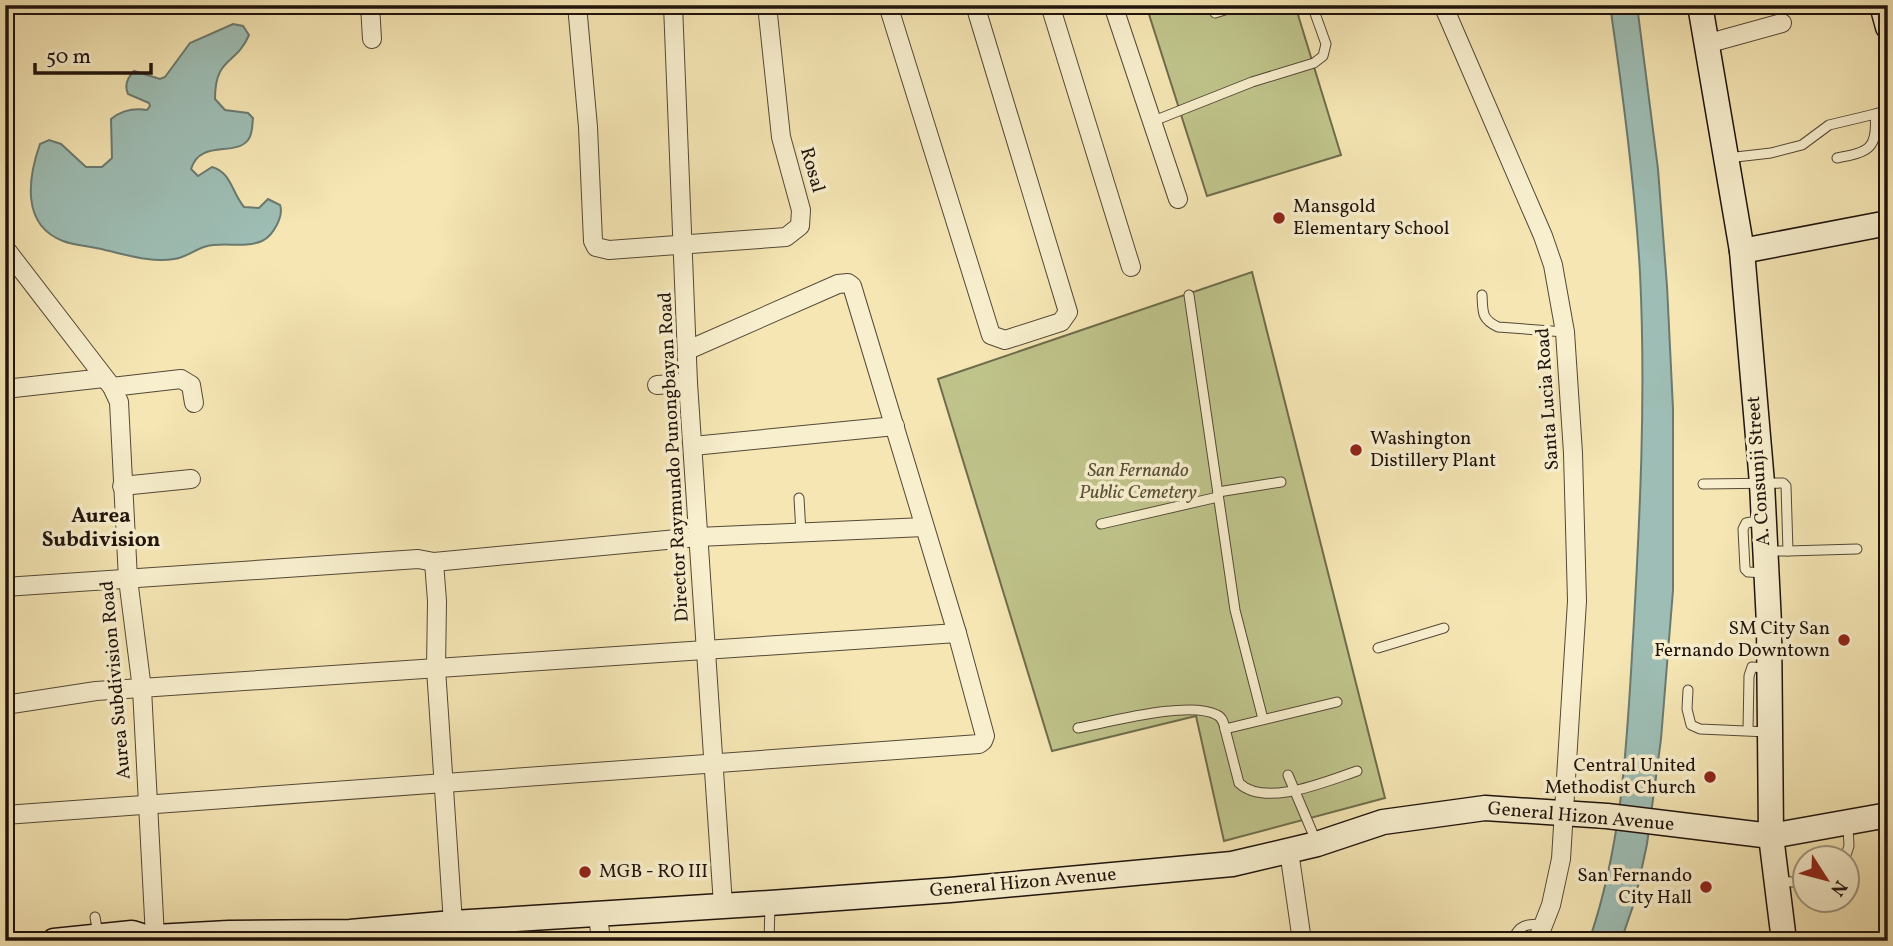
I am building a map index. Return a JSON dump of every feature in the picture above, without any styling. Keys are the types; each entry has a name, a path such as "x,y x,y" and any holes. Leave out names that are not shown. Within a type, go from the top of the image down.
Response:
{"main road":[{"name":"A. Consunji Street","path":"1700,5 1742,251 1763,520 1773,558 1770,668 1760,731 1784,941"},
{"path":"1882,5 1888,27"},
{"path":"1742,251 1888,223"},
{"name":"General Hizon Avenue","path":"54,941 97,926 148,938 229,933 350,936 420,930 453,923 950,891 1219,866 1317,844 1383,822 1485,808 1607,816 1771,836 1888,816"}],"street":[{"path":"370,5 372,39"},
{"path":"577,5 593,241 596,247 609,250 684,245"},
{"name":"Director Raymundo Punongbayan Road","path":"673,5 688,383 723,905"},
{"name":"Rosal","path":"684,245 786,237 800,226 801,210 780,137 767,5"},
{"path":"888,5 991,335 1005,340 1061,322 1068,312 975,5"},
{"path":"1050,5 1131,267"},
{"path":"1113,5 1178,199"},
{"name":"Santa Lucia Road","path":"1443,5 1543,236 1553,265 1565,332 1573,453 1577,601 1561,859 1541,932"},
{"path":"1706,44 1782,23"},
{"name":"Aurea Subdivision Road","path":"5,248 108,382 119,402 128,579 142,689 147,805 148,938"},
{"path":"5,815 979,744 984,741 985,736 957,633 853,291 848,283 838,284 688,350"},
{"path":"5,389 181,379 191,385 194,403"},
{"path":"656,385 688,383"},
{"path":"693,446 895,426"},
{"path":"122,486 191,479"},
{"path":"5,587 418,559 434,562 698,537 924,527"},
{"path":"434,562 437,601 436,669 453,923"},
{"path":"5,705 83,692 957,633"},
{"path":"1289,851 1302,941"},
{"path":"598,915 601,941"}],"lane":[{"path":"1215,13 1241,5"},
{"path":"1151,122 1252,82 1314,63 1323,56 1326,44 1312,5"},
{"path":"1726,159 1771,153 1802,145 1829,125 1888,110"},
{"path":"1837,158 1861,154 1870,148 1877,129 1875,114"},
{"path":"1189,295 1235,610 1263,719"},
{"path":"1482,295 1483,314 1488,322 1498,327 1565,332"},
{"path":"1101,524 1218,494 1281,482"},
{"path":"1703,484 1783,484 1787,490 1773,558 1857,549"},
{"path":"799,498 801,533"},
{"path":"1378,648 1444,628"},
{"path":"1688,690 1687,709 1691,725 1700,729 1760,731"},
{"path":"1226,729 1337,702"},
{"path":"1078,728 1193,709 1217,715 1222,720 1238,783 1250,791 1294,792 1357,771"},
{"path":"1288,775 1317,844"},
{"path":"1848,822 1849,844"},
{"path":"1776,881 1792,882"},
{"path":"769,941 770,903"},
{"path":"1512,941 1516,931 1524,924 1541,932"}],"green space":[{"path":"1146,5 1295,5 1341,155 1207,196"},
{"name":"San Fernando Public Cemetery","path":"1252,272 1385,798 1224,841 1196,716 1052,751 938,379"}],"water":[{"path":"1610,5 1637,5 1658,169 1673,409 1673,590 1661,739 1647,844 1635,900 1621,941 1589,941 1609,867 1621,791 1631,676 1641,456 1642,319 1638,240"},
{"path":"233,24 243,26 249,35 244,45 218,75 215,99 225,110 248,113 253,118 251,135 242,145 202,154 191,169 198,176 212,167 223,173 244,207 259,208 268,199 280,205 279,220 270,235 255,243 211,245 186,256 157,260 73,244 49,234 40,224 31,199 33,171 40,144 49,140 61,144 86,167 102,167 112,158 111,119 128,111 147,110 150,106 149,103 128,94 126,85 134,71 160,79 165,77 190,43"}],"place":[{"name":"Mansgold Elementary School","path":"1279,218"},
{"name":"Washington Distillery Plant","path":"1356,450"},
{"name":"SM City San Fernando Downtown","path":"1844,640"},
{"name":"Central United Methodist Church","path":"1710,777"},
{"name":"MGB - RO III","path":"585,872"},
{"name":"San Fernando City Hall","path":"1706,887"}],"district":[{"name":"Aurea Subdivision","path":"101,528"}]}
